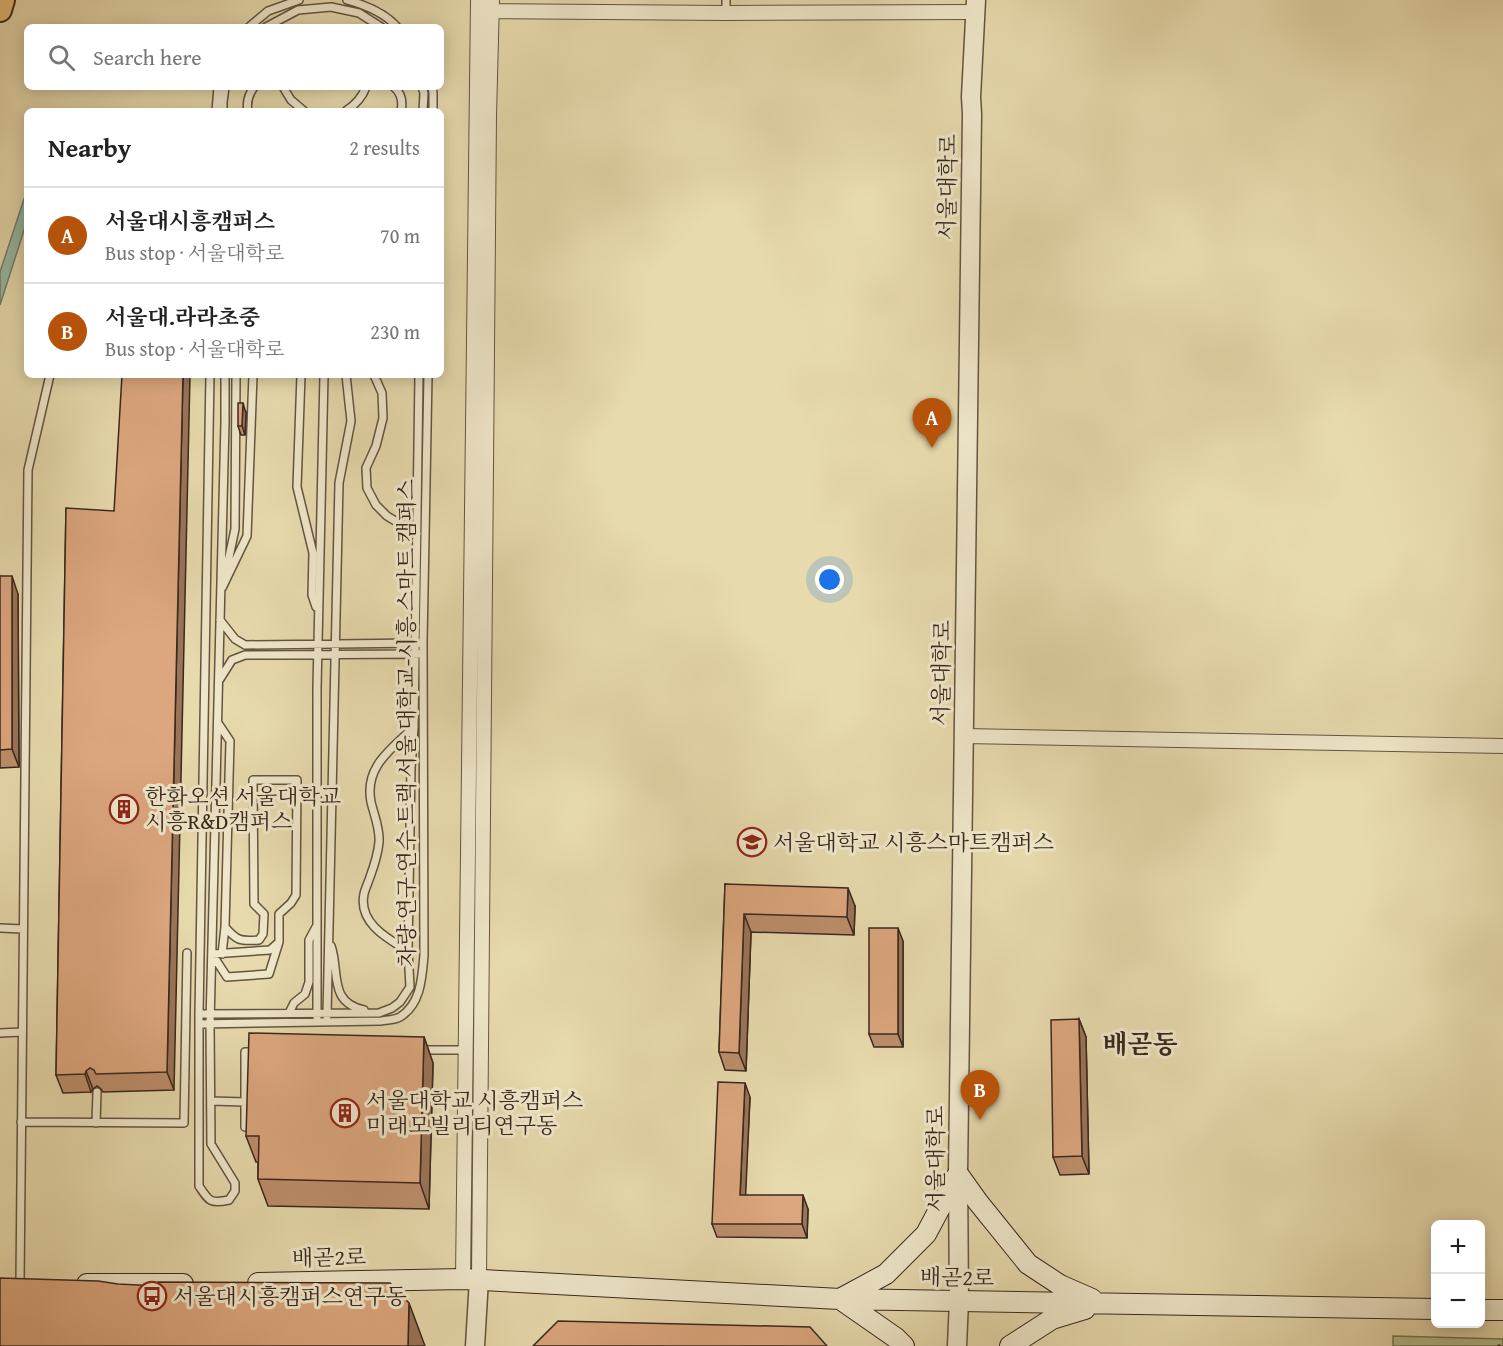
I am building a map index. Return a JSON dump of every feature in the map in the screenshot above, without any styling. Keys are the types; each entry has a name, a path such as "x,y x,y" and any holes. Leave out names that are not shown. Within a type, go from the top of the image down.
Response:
{"main road":[{"path":"0,10 3,0"},
{"path":"904,1346 840,1299 886,1274 926,1234 958,1174 1028,1264 1060,1286 1102,1304"},
{"name":"배곧2로","path":"242,1283 471,1279 840,1299 1431,1309"},
{"path":"10,1283 43,1284"},
{"path":"67,1284 196,1284"},
{"path":"1010,1346 1052,1319 1102,1304"},
{"path":"1485,1310 1503,1310"}],"street":[{"path":"485,5 976,6"},
{"path":"476,1346 471,1279 466,1050 485,5"},
{"path":"471,1279 489,128 485,5"},
{"name":"서울대학로","path":"957,1346 971,97 976,6"},
{"path":"964,736 1503,746"}],"lane":[{"path":"253,24 268,11 299,0"},
{"path":"347,0 363,4 395,24"},
{"path":"272,24 298,10 331,7 359,13 376,24"},
{"path":"216,108 218,90"},
{"path":"223,108 225,90"},
{"path":"247,108 252,90"},
{"path":"286,90 291,100 300,108"},
{"path":"350,108 365,90"},
{"path":"397,90 402,108"},
{"path":"423,90 423,108"},
{"path":"433,90 433,108"},
{"path":"10,1283 21,1122 28,470 49,378"},
{"path":"210,378 199,1014 199,1186 209,1200 217,1202 229,1200 235,1191 235,1183 211,1144 210,1024 225,378"},
{"path":"221,590 235,529 236,378"},
{"path":"221,590 248,536 252,378"},
{"path":"301,378 297,487 313,553 312,595 318,612"},
{"path":"317,1022 317,644 324,378"},
{"path":"327,1022 339,483 351,421 346,378"},
{"path":"375,378 382,393 383,418 376,446 366,468 367,488 376,505 387,516 417,534"},
{"path":"220,620 235,639 244,645 419,643 417,534 419,378"},
{"name":"차량 연구 연수 트랙 서울 대학교-시흥 스마트 캠퍼스","path":"199,1024 398,1019 417,996 422,980 424,956 419,643 428,378"},
{"path":"199,1014 379,1013 400,1002 410,987 408,951 411,768 419,654 245,655 232,660 219,682"},
{"path":"218,723 230,741 225,927 222,954"},
{"path":"408,951 378,932 369,921 363,907 364,894 378,852 380,836 371,799 370,783 376,764 414,727"},
{"path":"212,954 227,977 269,974 279,942 279,914 296,895 297,780 253,780 254,904 264,914 263,934 259,940 240,941 225,927"},
{"path":"289,1013 294,1003 305,994 309,982 309,940 317,924"},
{"path":"0,928 23,929"},
{"path":"329,940 335,957 336,984 339,993 357,1008 379,1013"},
{"path":"212,954 270,950 279,942"},
{"path":"21,1122 184,1123 187,953"},
{"path":"257,1023 257,1033"},
{"path":"0,1033 22,1032"},
{"path":"257,1042 258,1052"},
{"path":"408,1050 466,1050"},
{"path":"245,1127 245,1052 269,1052"},
{"path":"96,1123 97,1092"},
{"path":"211,1101 245,1102"}],"shaded area":[{"path":"24,199 24,230 0,305 0,272"},
{"path":"1393,1336 1503,1339 1503,1346 1393,1346"}],"building":[{"name":"한화오션 서울대학교 시흥R&D캠퍼스","path":"122,378 183,378 167,1072 96,1074 90,1068 85,1074 56,1075 66,508 114,511"},
{"path":"238,403 243,403 242,426 238,426"},
{"path":"0,576 12,576 12,749 0,750"},
{"path":"725,884 848,888 847,917 744,914 739,1053 719,1052"},
{"path":"869,928 898,928 898,1034 869,1034"},
{"path":"1079,1019 1082,1156 1053,1157 1051,1020"},
{"name":"서울대학교 시흥캠퍼스 미래모빌리티연구동","path":"249,1033 424,1037 420,1183 258,1179 259,1136 246,1136"},
{"path":"718,1082 745,1083 740,1195 803,1195 802,1224 712,1224"},
{"path":"0,1278 98,1281 158,1286 158,1282 390,1283 409,1303 408,1346 0,1346"},
{"path":"558,1321 810,1327 827,1346 533,1346"}],"place":[{"name":"서울대시흥캠퍼스","path":"932,448"},
{"name":"한화오션 서울대학교 시흥R&D캠퍼스","path":"124,809"},
{"name":"서울대학교 시흥스마트캠퍼스","path":"752,842"},
{"name":"서울대학교 시흥캠퍼스 미래모빌리티연구동","path":"345,1113"},
{"name":"서울대.라라초중","path":"980,1120"},
{"name":"서울대시흥캠퍼스연구동","path":"152,1296"}],"district":[{"name":"배곧동","path":"1140,1044"}]}
